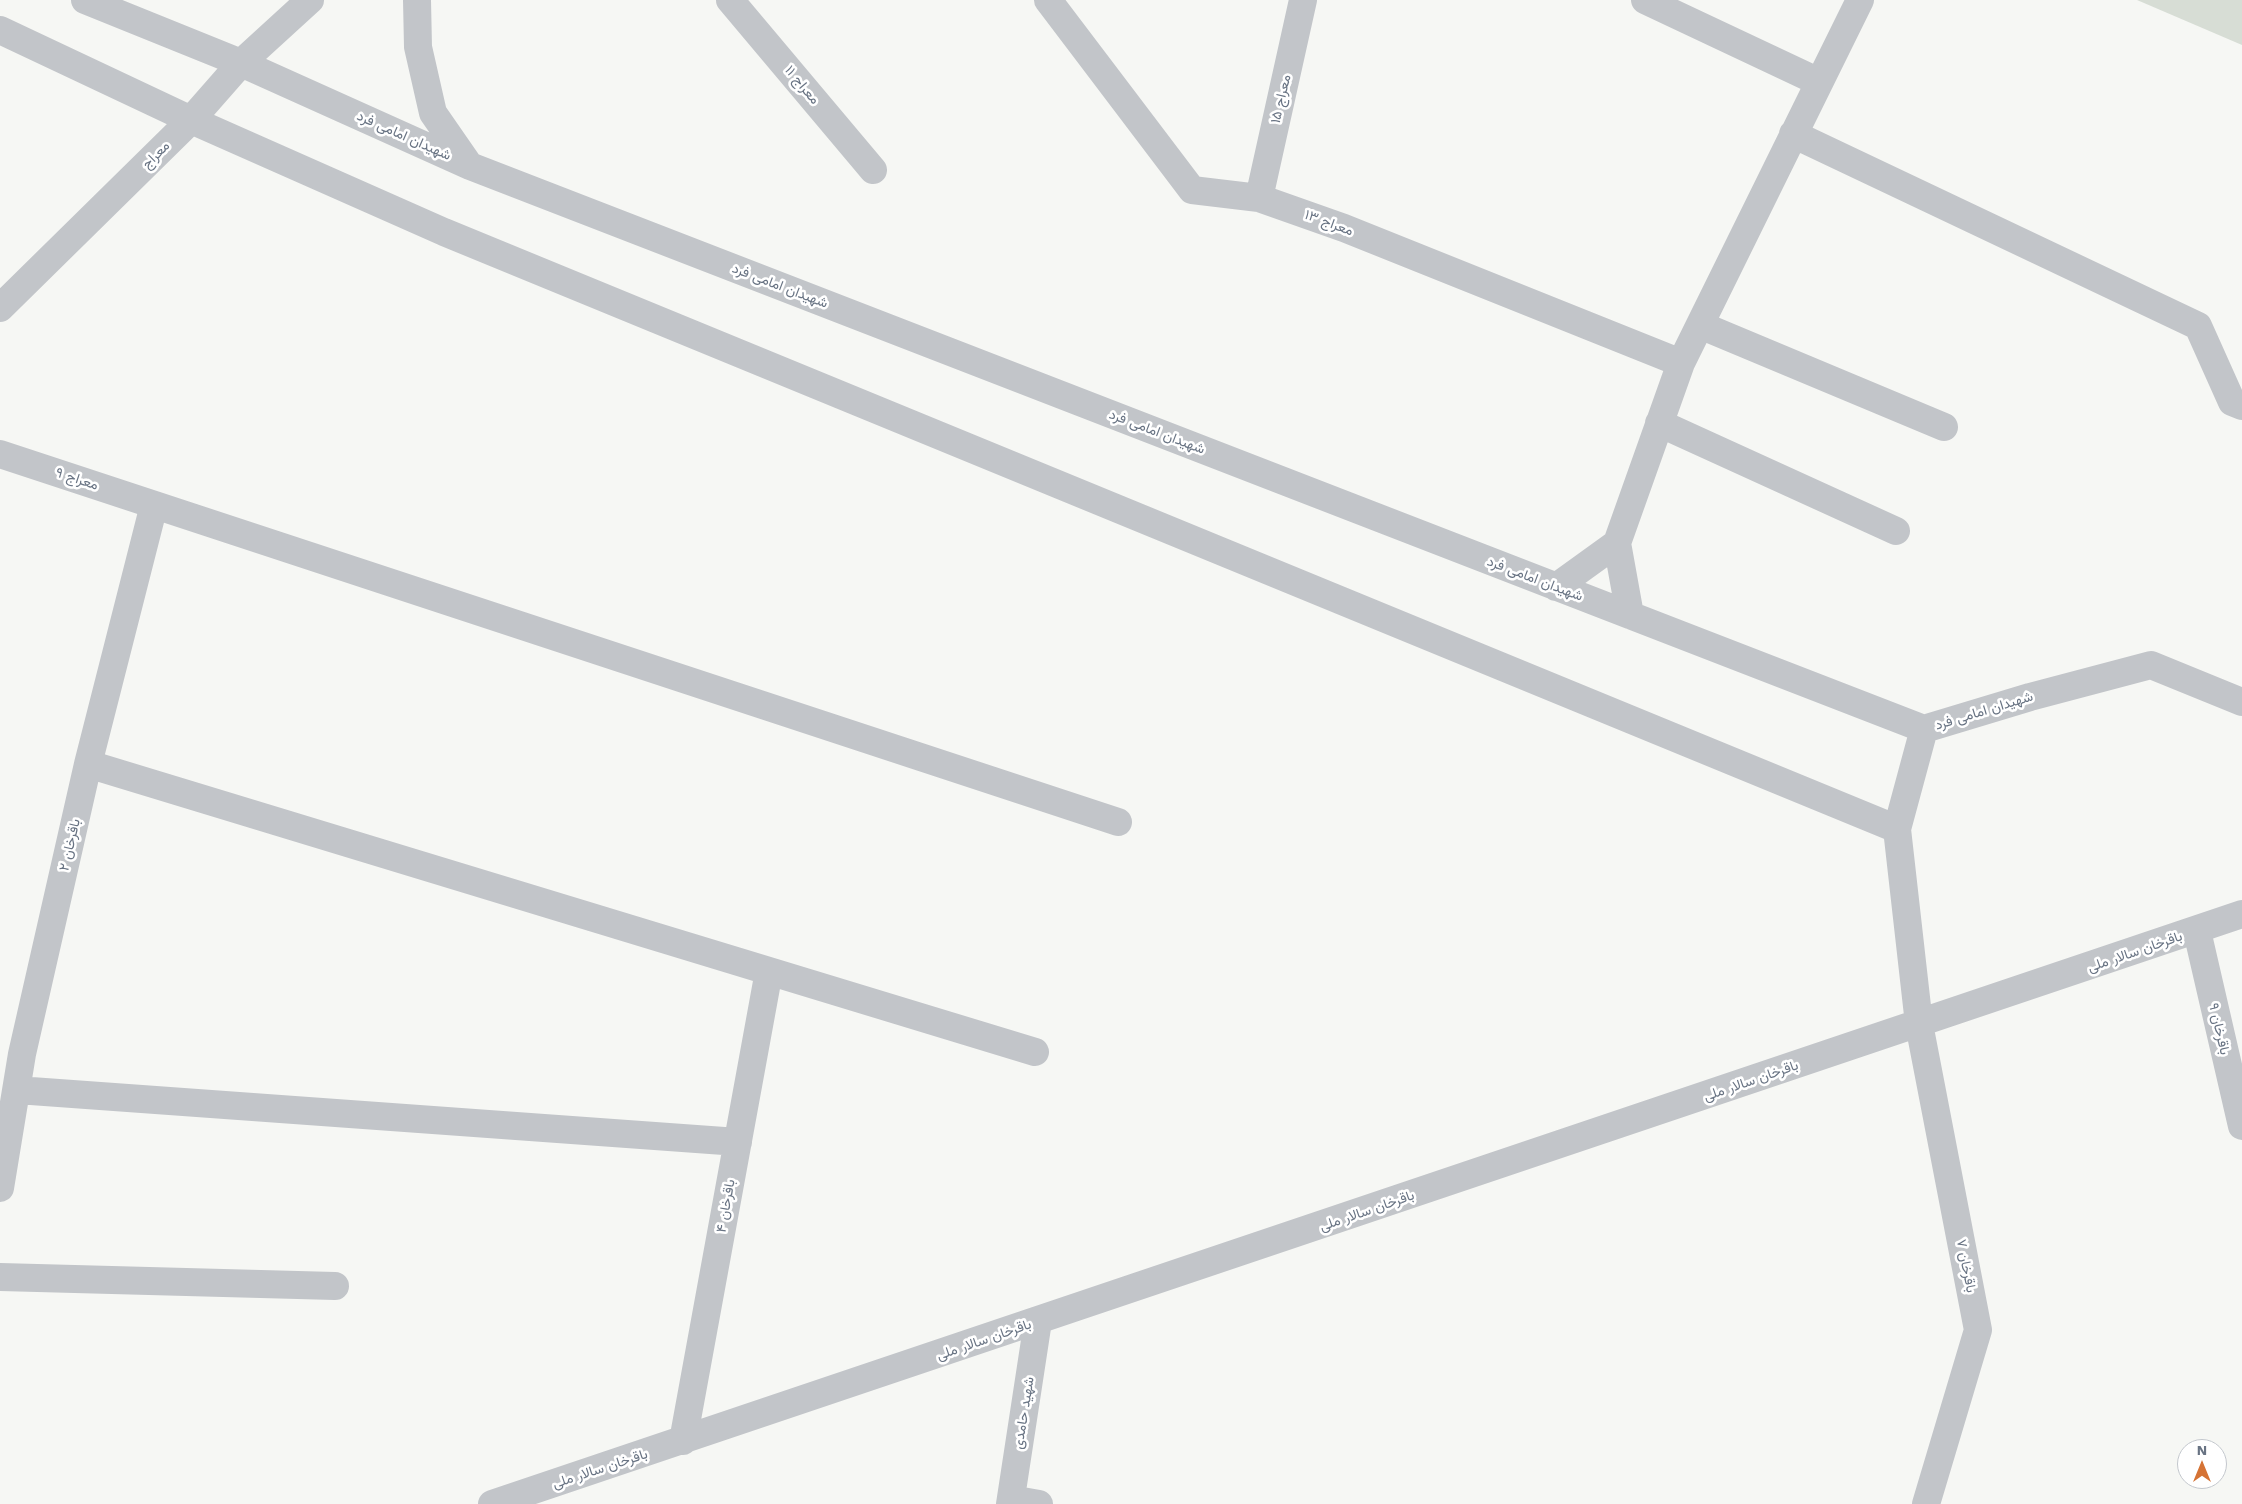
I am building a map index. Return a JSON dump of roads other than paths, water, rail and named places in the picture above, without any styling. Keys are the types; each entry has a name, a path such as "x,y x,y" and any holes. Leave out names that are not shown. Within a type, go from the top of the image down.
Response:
{"street":[{"name":"شهیدان امامی فرد","path":"85,0 241,63 470,166 1924,729 2030,697 2151,665 2242,702"},
{"name":"معراج","path":"0,308 190,120 241,63 310,0"},
{"path":"417,0 418,47 433,113 470,166"},
{"name":"معراج ۱۱","path":"730,0 873,170"},
{"name":"معراج ۱۳","path":"1048,0 1192,190 1259,198 1344,228 1681,363"},
{"name":"معراج ۱۵","path":"1259,198 1303,0"},
{"path":"1645,0 1819,82"},
{"path":"1630,615 1617,543 1681,363 1860,0"},
{"path":"0,30 190,120 444,232 1897,829"},
{"path":"1793,134 2198,326 2232,402 2242,406"},
{"path":"1700,325 1944,427"},
{"path":"1659,423 1896,531"},
{"name":"معراج ۹","path":"0,454 1118,822"},
{"name":"باقرخان ۲","path":"0,1188 16,1090 11,1052 88,764 154,505"},
{"path":"1556,587 1617,543"},
{"path":"1920,1024 1897,829 1924,729"},
{"path":"88,764 1035,1052"},
{"name":"باقرخان سالار ملی","path":"492,1504 683,1442 2197,931 2242,914"},
{"name":"باقرخان ۹","path":"2197,931 2242,1126"},
{"name":"باقرخان ۴","path":"683,1442 769,971"},
{"name":"باقرخان ۷","path":"1920,1024 1978,1330 1926,1504"},
{"path":"16,1090 738,1142"},
{"path":"0,1277 335,1286"},
{"name":"شهید حامدی","path":"1010,1502 1038,1321"},
{"path":"1010,1502 1039,1504"}]}
